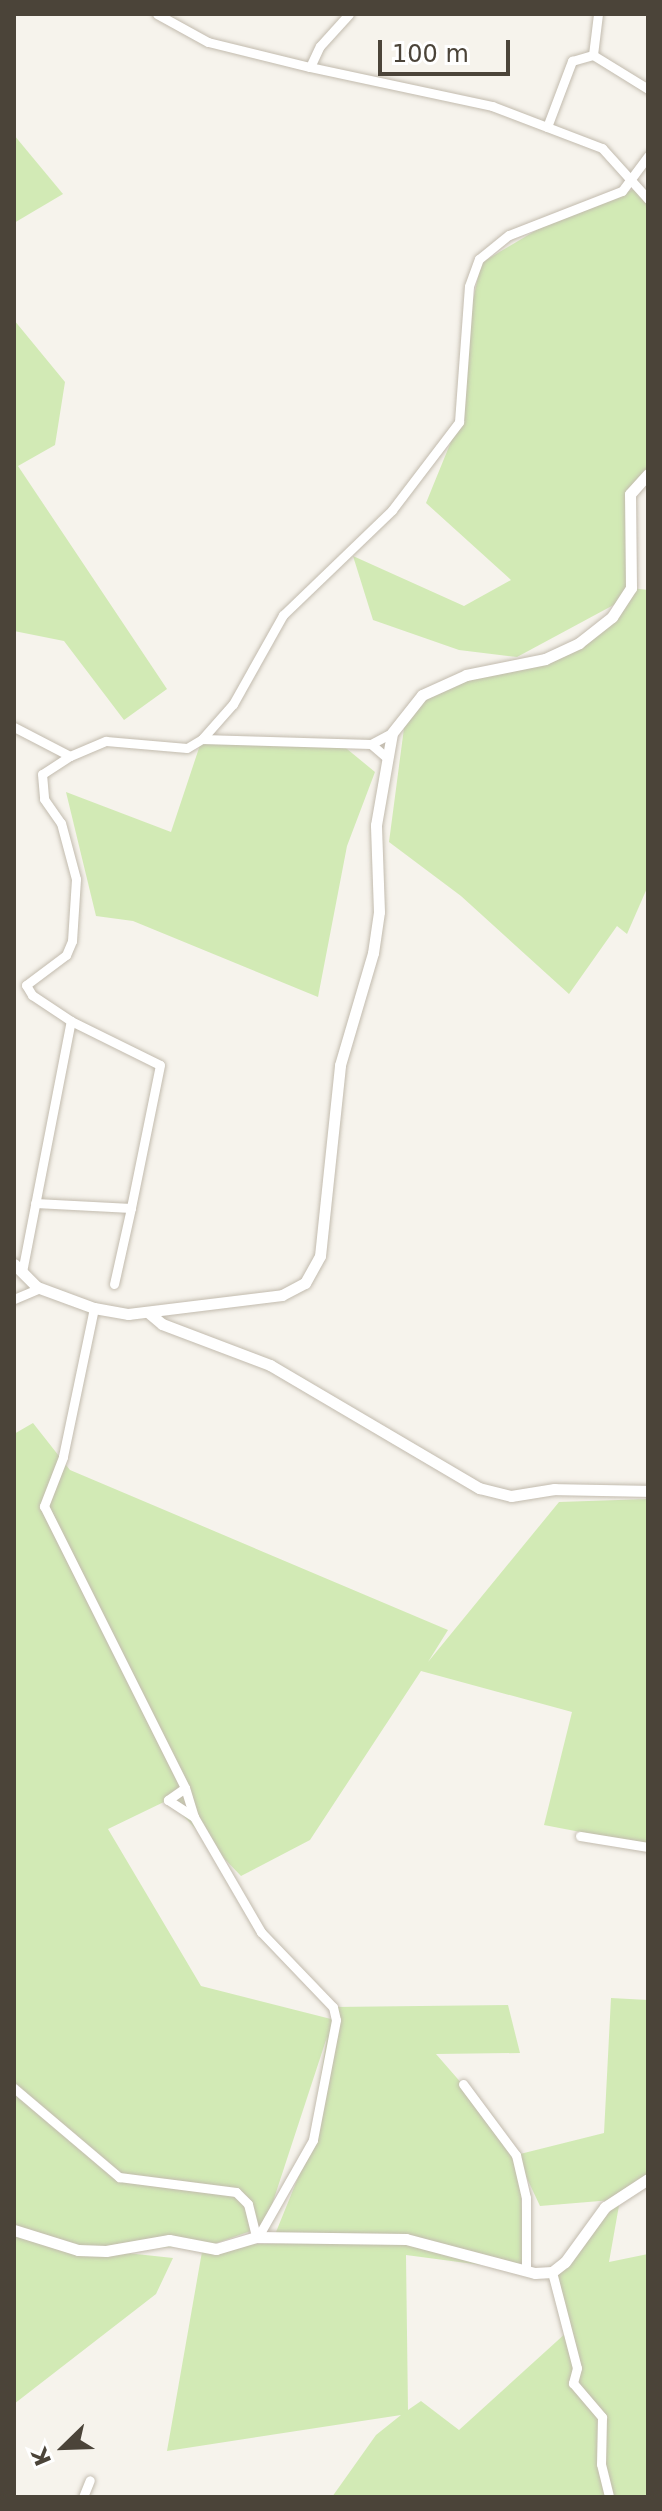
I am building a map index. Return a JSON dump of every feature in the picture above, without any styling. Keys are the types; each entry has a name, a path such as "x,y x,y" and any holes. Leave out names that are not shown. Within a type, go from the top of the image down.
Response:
{"street":[{"path":"157,14 208,42 492,106 602,148 648,199"},
{"path":"310,67 320,46 349,14"},
{"path":"593,55 598,14"},
{"path":"547,127 572,61 593,55 648,89"},
{"path":"114,1284 160,1065 71,1021 32,995 26,985 57,963 72,941 76,879 61,823 44,799 42,774 70,756 106,741 187,748 202,739 233,704 283,615 392,510 459,422 469,286 479,259 509,235 622,191 648,156"},
{"path":"202,739 371,744 392,733 422,695 466,675 545,659 579,643 612,617 631,588 630,494 648,474"},
{"path":"14,727 70,756"},
{"path":"71,1021 35,1203 18,1268 40,1288 94,1308 149,1313 282,1295 305,1283 320,1256 340,1065 377,925 376,825 392,733"},
{"path":"371,744 386,757"},
{"path":"35,1203 131,1208"},
{"path":"14,1299 40,1288"},
{"path":"94,1308 63,1457 44,1506 185,1788 194,1817 261,1932 333,2007 336,2020 313,2140 257,2237"},
{"path":"149,1313 162,1324 270,1365 479,1488 511,1496 554,1489 648,1491"},
{"path":"185,1788 168,1800 194,1817"},
{"path":"580,1836 648,1847"},
{"path":"463,2084 516,2155 526,2198 526,2271"},
{"path":"14,2088 119,2177 236,2192 248,2204 257,2237"},
{"path":"17,2234 78,2250 106,2251 169,2240 216,2249 257,2237 406,2239 526,2271 552,2272 565,2262 605,2207 648,2179"},
{"path":"552,2272 577,2368 573,2383 602,2417 601,2464 609,2495"},
{"path":"83,2497 90,2480"}],"green space":[{"path":"14,135 63,194 14,223"},
{"path":"637,188 648,197 648,473 630,494 631,588 648,590 648,886 627,934 617,926 569,994 461,896 389,842 406,713 442,685 545,659 579,643 621,601 517,657 459,650 373,620 353,556 464,606 511,580 426,503 459,422 466,333 481,263 555,219"},
{"path":"14,320 65,382 55,445 18,466 167,689 124,720 64,641 14,631"},
{"path":"202,739 341,744 375,772 347,846 318,997 133,921 96,916 66,792 171,832"},
{"path":"33,1423 70,1470 448,1630 428,1662 559,1502 648,1499 648,1845 544,1825 572,1712 421,1671 310,1840 241,1876 168,1800 108,1829 201,1986 331,2019 333,2007 508,2005 520,2053 436,2054 497,2124 519,2167 526,2271 406,2255 408,2410 421,2401 459,2430 567,2332 552,2272 612,2200 540,2206 516,2155 604,2133 611,1998 648,2000 648,2182 621,2194 609,2262 648,2254 648,2497 332,2497 376,2435 401,2415 167,2451 203,2246 99,2250 173,2258 156,2294 14,2404 14,1434","holes":["327,2037 310,2148 274,2237 307,2242 208,2246 265,2226"]}]}
